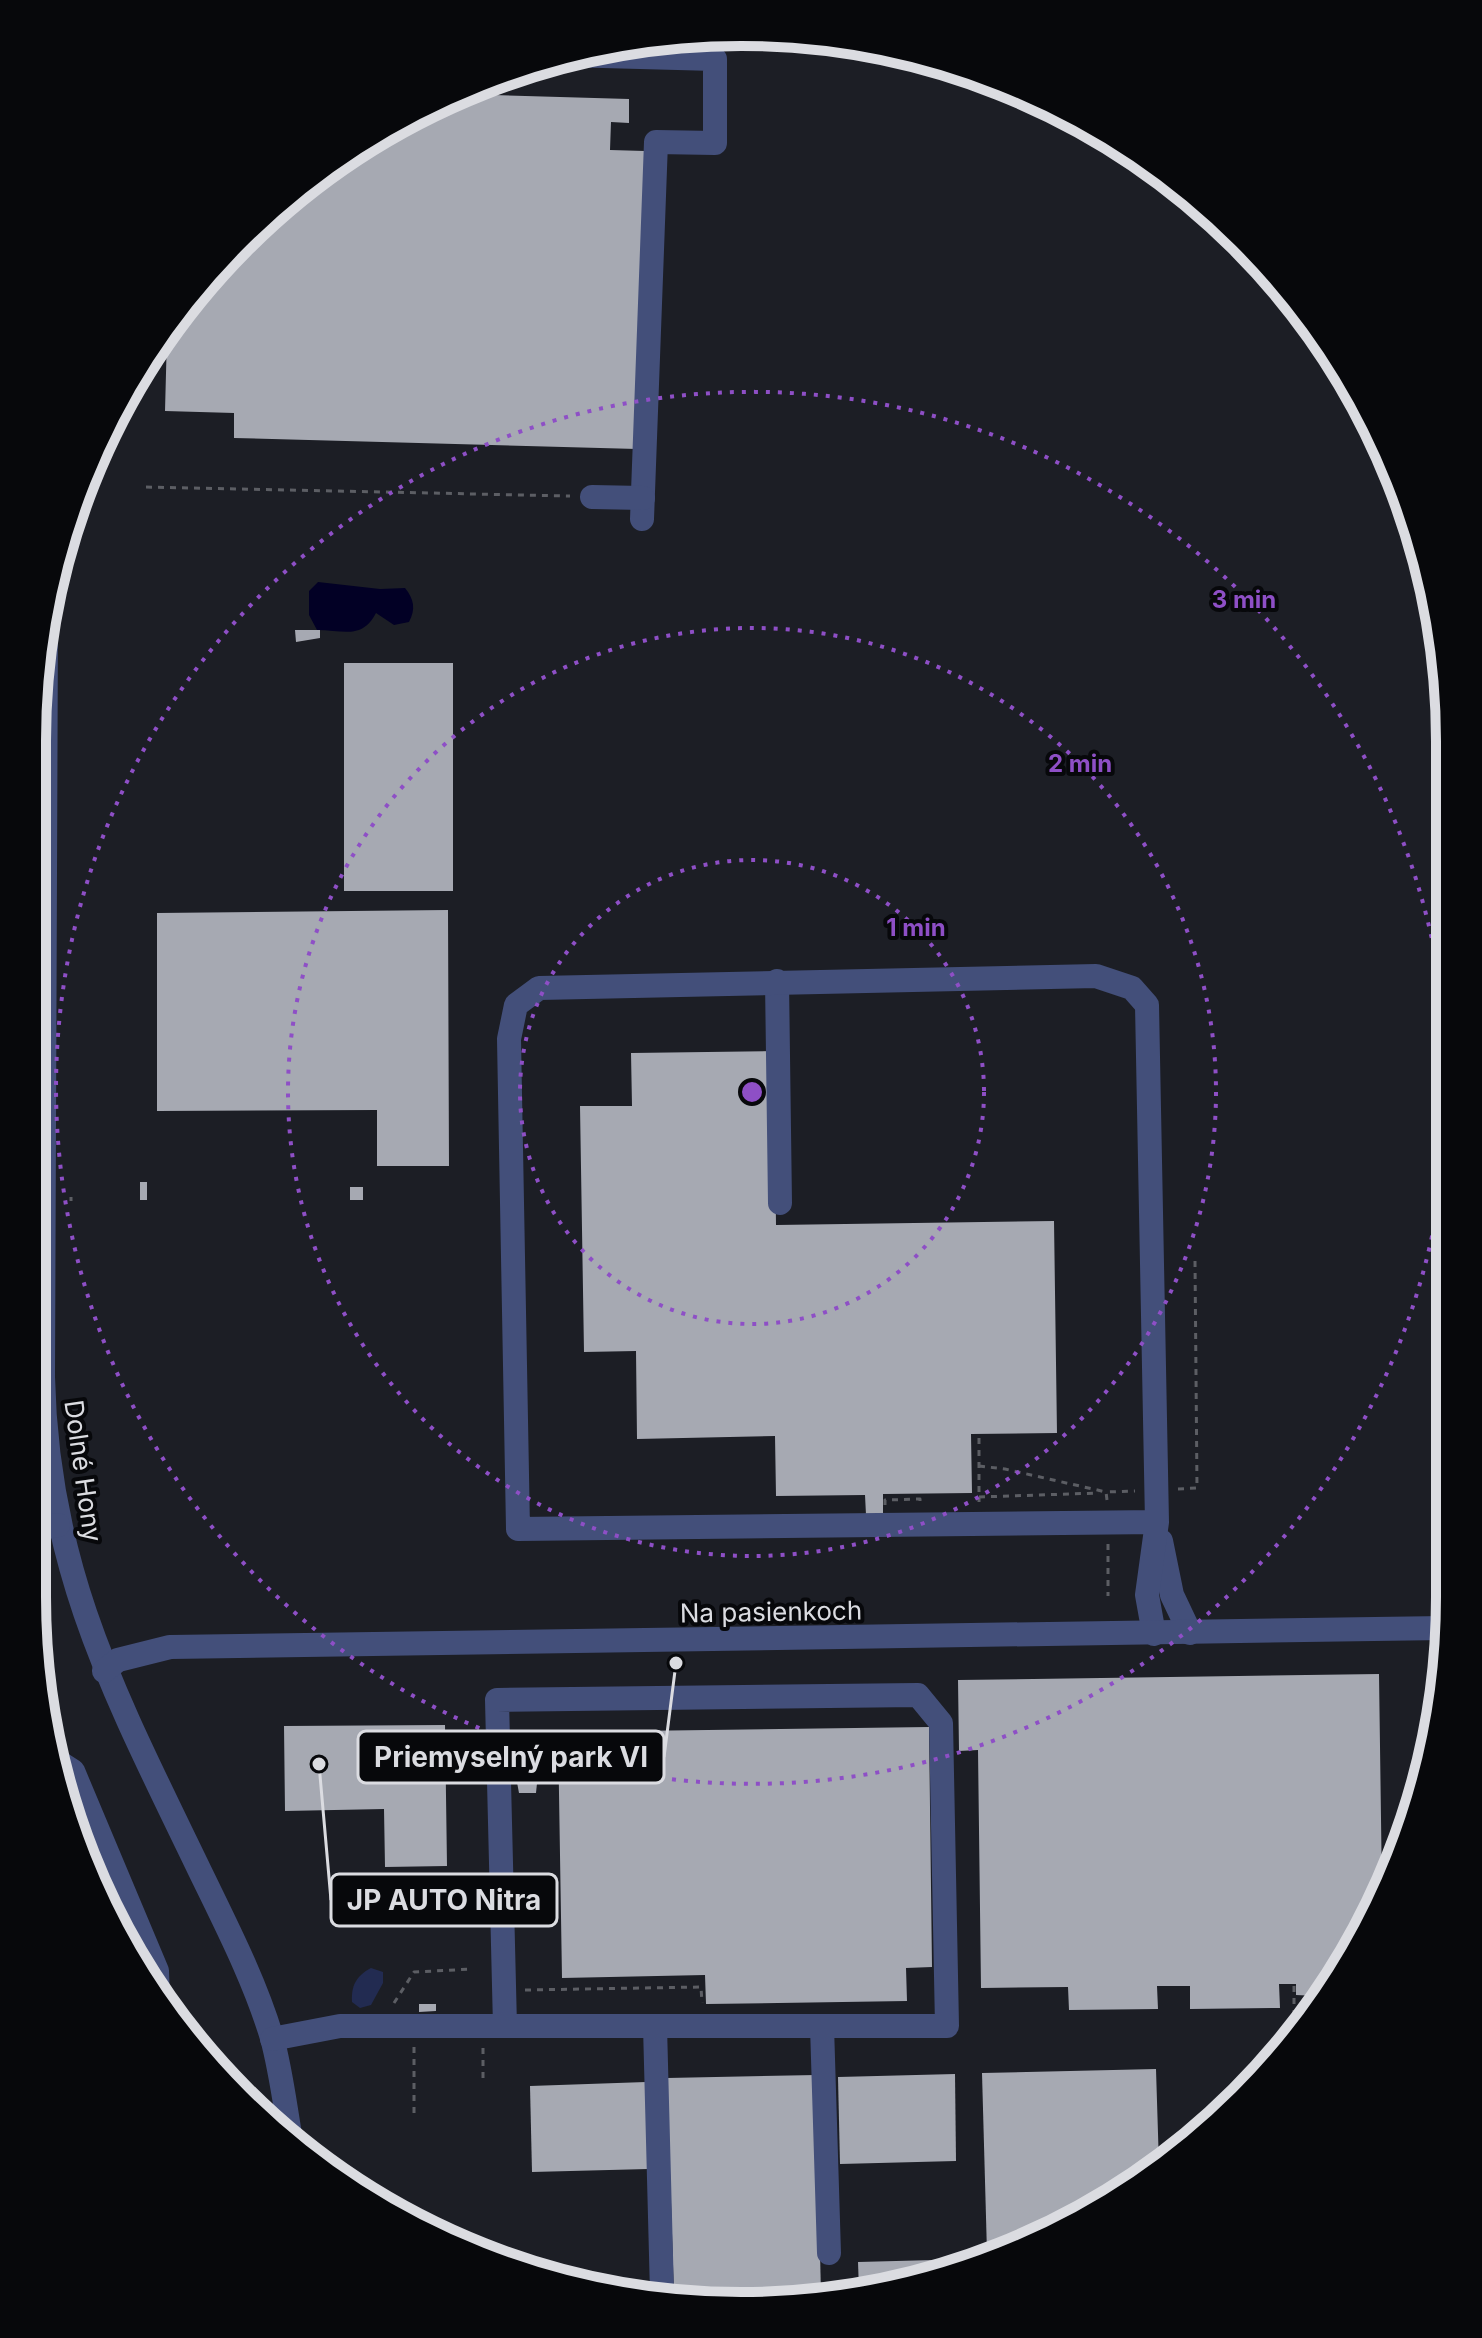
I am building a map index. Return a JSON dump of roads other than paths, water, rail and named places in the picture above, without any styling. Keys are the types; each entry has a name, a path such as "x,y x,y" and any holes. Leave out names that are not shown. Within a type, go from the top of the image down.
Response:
{"street":[{"path":"592,497 642,508 656,142 715,143 715,59 621,56"},
{"path":"1154,1634 1147,1595 1157,1522 1147,1005 1132,988 1096,976 777,981 539,988 516,1005 509,1039 518,1529 1157,1522"},
{"path":"777,981 780,1203"},
{"name":"Dolné Hony","path":"46,1449 58,1525 75,1592 104,1671 247,1970 272,2039 288,2124"},
{"path":"1157,1522 1172,1595 1190,1633"},
{"path":"46,1527 58,1525"},
{"name":"Na pasienkoch","path":"104,1671 118,1660 170,1647 1435,1628"},
{"path":"272,2039 340,2026 402,2027 947,2026 941,1723 918,1695 497,1700 505,2026"},
{"path":"68,1768 73,1771 157,1973"},
{"path":"655,2026 662,2287"},
{"path":"822,2026 829,2253"}],"place":[{"name":"Priemyselný park VI","path":"676,1663"},
{"name":"JP AUTO Nitra","path":"319,1764"}]}
